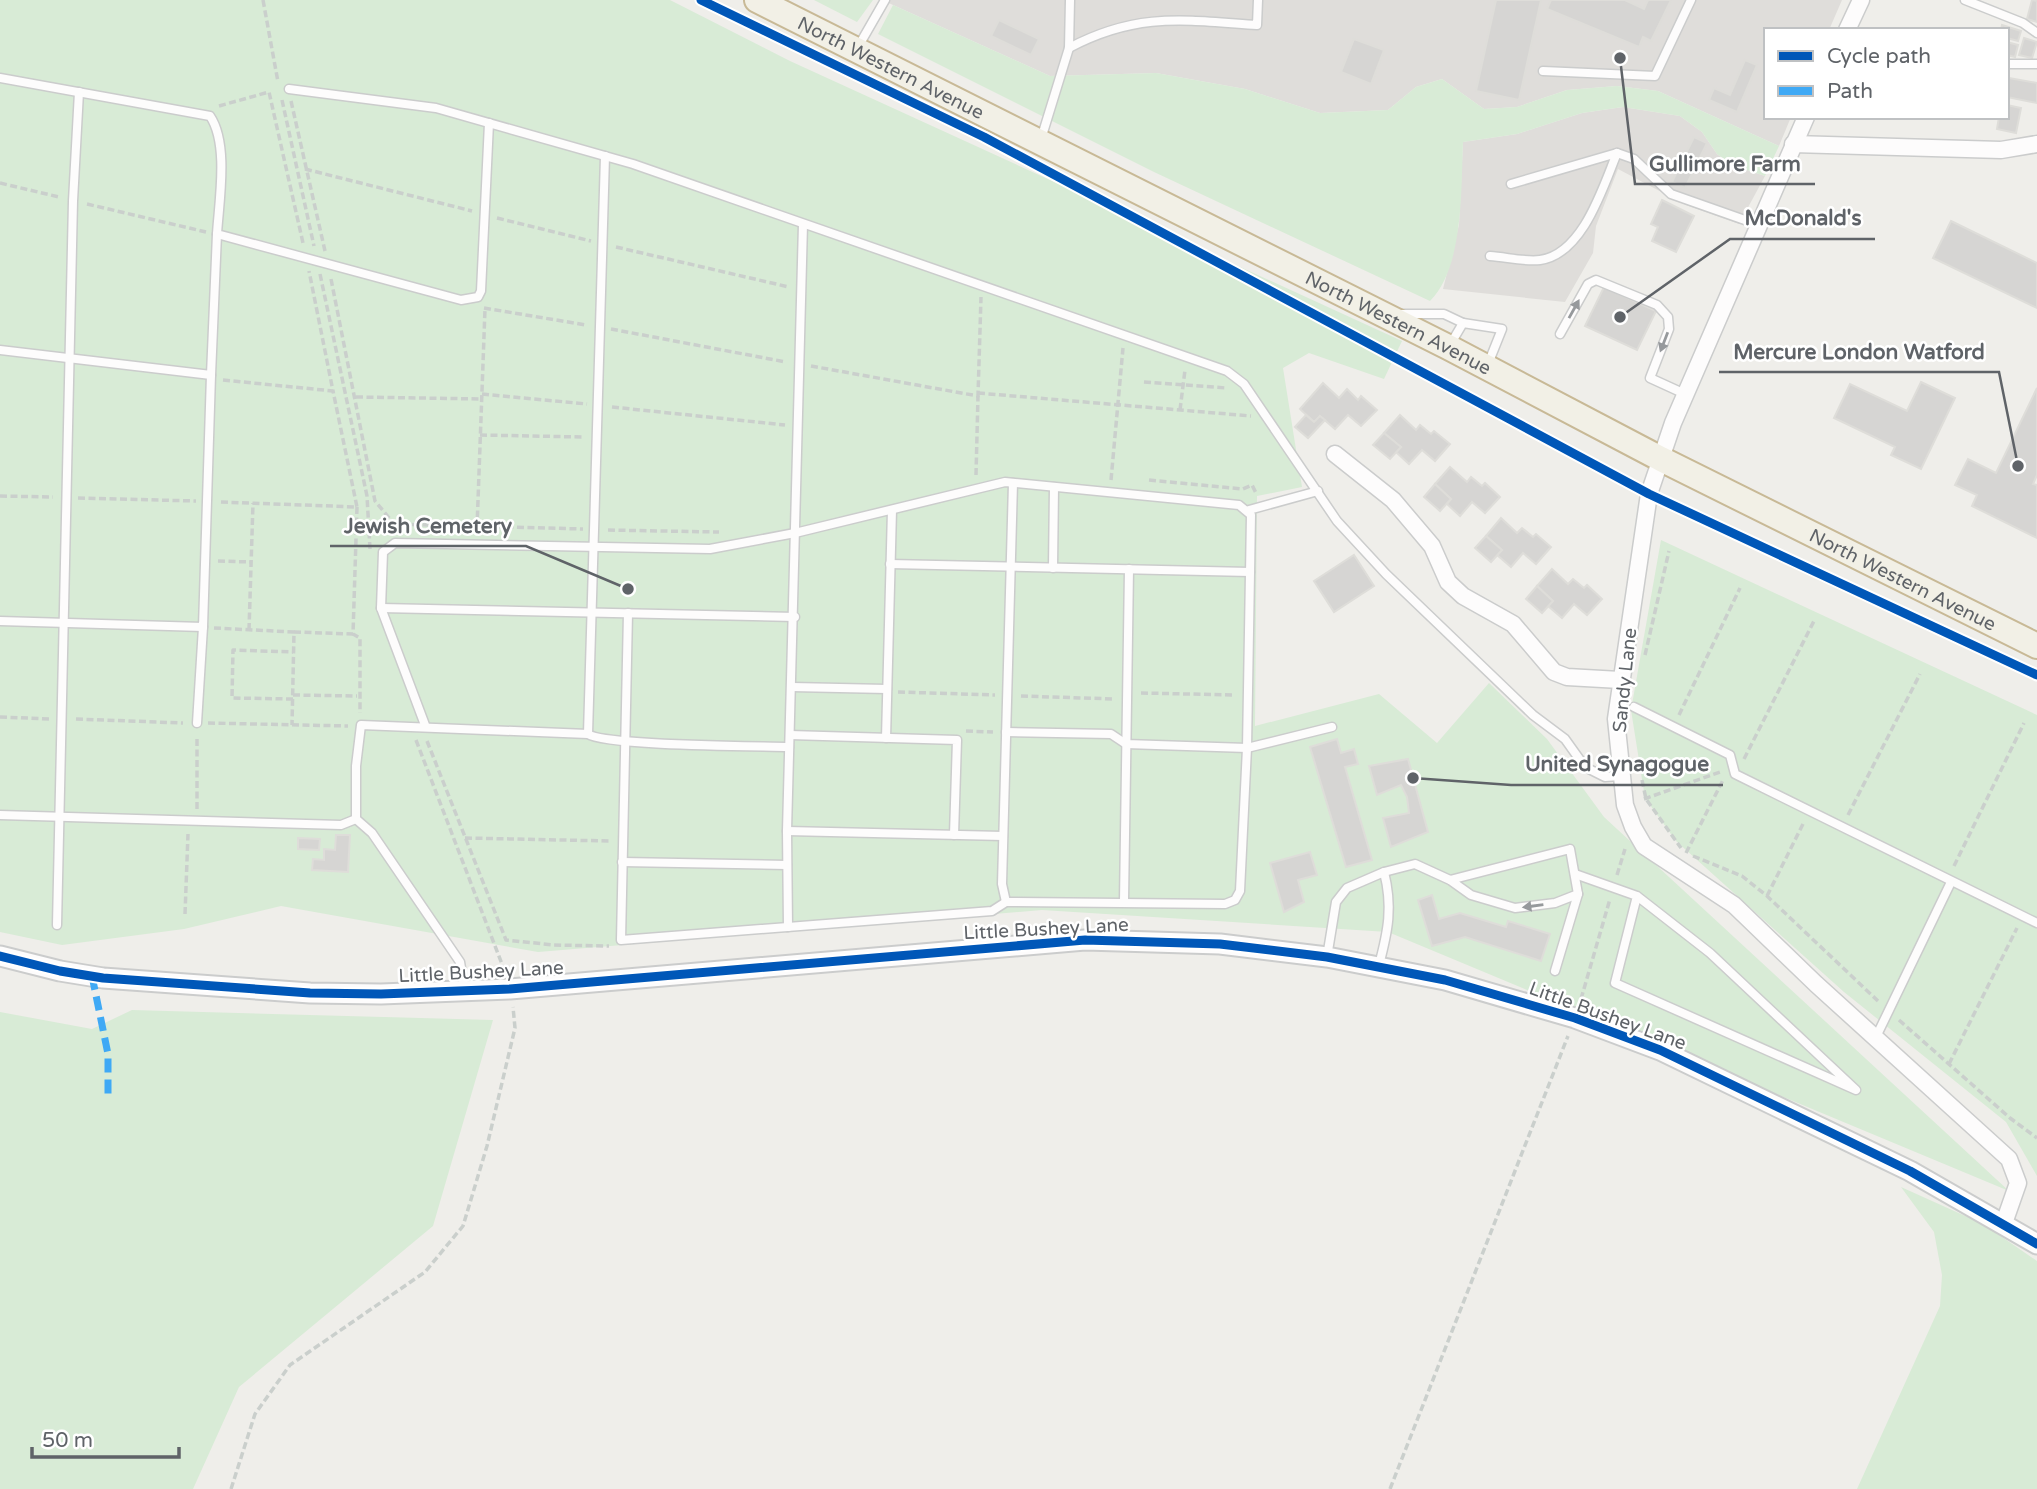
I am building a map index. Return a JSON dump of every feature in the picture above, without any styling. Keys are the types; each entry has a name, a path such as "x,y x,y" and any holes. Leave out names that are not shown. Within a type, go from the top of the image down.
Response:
{"highway":[{"name":"North Western Avenue","path":"757,0 1448,347 1661,459 2037,646"}],"street":[{"path":"1848,28 1857,2"},
{"name":"Sandy Lane","path":"1804,119 1661,459 1649,494 1616,719 1625,805 1644,846 1734,905 2009,1159 2018,1184 2004,1223"},
{"path":"1793,144 2001,150 2037,144"},
{"path":"1335,454 1393,500 1432,547 1448,582 1462,596 1513,624 1554,672 1567,677 1620,680"},
{"name":"Little Bushey Lane","path":"0,956 60,971 186,986 310,993 510,989 1085,940 1220,944 1327,957 1445,980 1576,1018 1660,1050 1910,1171 2037,1244"}],"lane":[{"path":"856,50 885,0"},
{"path":"1040,142 1069,48 1070,0"},
{"path":"1069,48 1116,27 1147,20 1257,25 1258,0"},
{"path":"1543,71 1655,76 1691,0"},
{"path":"1965,0 2023,23 2037,33"},
{"path":"2009,64 2037,64"},
{"path":"0,78 210,116 218,127 221,143 197,723"},
{"path":"289,89 436,108 605,156 981,284 1237,376 1337,521 1386,573 1533,716 1565,739 1585,767 1605,777 1620,776"},
{"path":"57,925 73,201 79,92"},
{"path":"217,234 461,300 478,297 482,282 489,123"},
{"path":"1511,184 1617,153 1634,159 1671,194 1759,225"},
{"path":"1490,256 1541,260 1563,249 1586,226 1617,153"},
{"path":"588,734 605,156"},
{"path":"788,927 787,831 803,224"},
{"path":"1560,334 1588,284 1596,279 1657,305 1668,317 1669,329 1650,378 1688,395"},
{"path":"1384,315 1444,314 1463,323 1502,329 1486,367"},
{"path":"1448,347 1463,323"},
{"path":"0,350 211,375"},
{"path":"425,725 386,628 381,608 382,558 392,544 710,549 795,533 976,489 1013,483 1239,505 1249,510 1318,491"},
{"path":"1006,902 1002,884 1013,483"},
{"path":"1052,568 1054,487"},
{"path":"886,738 892,510"},
{"path":"628,612 623,741 621,940 992,911 1006,902 1225,904 1235,900 1240,891 1247,748 1249,510"},
{"path":"890,564 1250,572"},
{"path":"1124,901 1129,569"},
{"path":"381,608 794,617"},
{"path":"0,621 202,628"},
{"path":"792,687 887,688"},
{"path":"1634,707 1730,755 1734,771 1809,812 2037,923"},
{"path":"465,992 460,962 372,833 356,819 356,766 361,725 425,725 588,734 595,739 623,741 789,747"},
{"path":"1006,732 1111,734 1126,744 1247,748 1332,727"},
{"path":"790,735 957,740 954,835"},
{"path":"0,815 341,825 356,819"},
{"path":"787,831 1003,835"},
{"path":"1450,880 1570,849 1578,894 1555,971"},
{"path":"622,862 787,865"},
{"path":"1327,957 1336,902 1348,888 1384,872 1415,864 1450,880 1471,895 1515,908 1556,903 1578,894"},
{"path":"1379,965 1387,934 1390,898 1384,872"},
{"path":"1575,874 1637,896 1710,953 1856,1090 1615,983 1637,896"},
{"path":"1876,1037 1950,881"}],"path":[{"path":"263,0 367,496 370,559"},
{"path":"289,89 328,263 375,501 390,519 392,544"},
{"path":"305,169 603,244 801,289"},
{"path":"0,183 217,234"},
{"path":"976,489 981,284"},
{"path":"477,545 485,309 478,297"},
{"path":"485,309 978,395 1267,417"},
{"path":"1111,492 1125,335"},
{"path":"1180,410 1186,357"},
{"path":"1144,382 1249,390"},
{"path":"355,397 482,396 798,426"},
{"path":"480,435 597,438"},
{"path":"964,477 989,471"},
{"path":"1098,476 1124,478"},
{"path":"1137,479 1243,489 1252,485 1263,506"},
{"path":"248,630 253,503"},
{"path":"353,634 356,507"},
{"path":"391,524 726,533"},
{"path":"1643,667 1669,551"},
{"path":"205,561 251,562"},
{"path":"1674,726 1740,588"},
{"path":"1686,853 1723,780 1747,757 1814,621"},
{"path":"0,717 361,725 358,696 360,638 353,634 202,628"},
{"path":"292,725 294,632"},
{"path":"293,652 233,650 232,698 358,696"},
{"path":"1842,827 1920,674"},
{"path":"1127,692 1248,695"},
{"path":"186,914 197,723"},
{"path":"1950,881 2024,723"},
{"path":"231,1489 255,1413 290,1365 425,1272 463,1226 487,1146 516,1028 510,989 409,725"},
{"path":"425,725 428,742 506,940 600,946 611,946 621,940"},
{"path":"957,740 957,731 1006,732"},
{"path":"1625,805 1734,771"},
{"path":"1641,775 1646,799 1686,853 1742,876 1767,896 1889,1010 2037,1138"},
{"path":"1767,896 1809,812"},
{"path":"1391,1489 1576,1018 1633,827"},
{"path":"465,838 622,841"},
{"path":"1950,1064 2023,917"}],"shaded area":[{"path":"882,0 1842,0 1830,28 1764,28 1764,119 1790,119 1779,146 1658,91 1617,86 1567,90 1517,107 1484,109 1442,79 1416,87 1388,110 1320,113 1245,89 1156,73 1050,76"},
{"path":"1623,107 1680,116 1702,132 1717,154 1732,165 1765,176 1739,224 1686,205 1618,169 1596,226 1593,253 1565,302 1443,289 1459,225 1463,142 1517,134 1582,113"}],"green space":[{"path":"0,0 670,0 790,61 1402,341 1384,379 1309,353 1283,368 1302,487 1257,496 1255,726 1379,694 1437,743 1489,683 1547,739 1604,817 2009,1191 1388,932 1042,910 538,952 281,906 184,929 62,945 0,932"},
{"path":"814,0 873,0 857,22"},
{"path":"893,5 1050,76 1156,73 1245,89 1320,113 1388,110 1416,87 1442,79 1484,109 1517,107 1567,90 1617,86 1658,91 1779,146 1765,176 1732,165 1717,154 1702,132 1680,116 1623,107 1582,113 1517,134 1463,142 1461,204 1455,248 1441,286 1430,301 1154,172 878,34"},
{"path":"1661,540 2037,715 2037,1176 2006,1122 1844,992 1676,841 1645,798 1631,710"},
{"path":"132,1010 493,1020 433,1226 239,1387 193,1489 0,1489 0,1012 92,1029"},
{"path":"1901,1187 1983,1224 2037,1261 2037,1489 1857,1489 1940,1306 1942,1275 1934,1232"}],"building":[{"path":"1496,0 1541,0 1519,100 1476,91"},
{"path":"1551,0 1625,0 1644,9 1648,0 1671,0 1651,41 1643,37 1639,47 1547,9"},
{"path":"2032,0 2037,1 2037,22 2027,19"},
{"path":"999,20 1039,39 1031,55 991,36"},
{"path":"2002,25 2021,31 2018,41 2009,39 2009,28 2001,28"},
{"path":"2024,38 2037,42 2032,58 2019,55"},
{"path":"1354,39 1384,50 1371,84 1341,72"},
{"path":"2009,43 2018,45 2015,57 2009,56"},
{"path":"1745,60 1757,65 1737,112 1709,100 1714,88 1730,95"},
{"path":"2009,78 2037,83 2037,103 2009,97"},
{"path":"2009,105 2021,108 2016,133 1997,129 1999,119 2009,119"},
{"path":"1694,137 1707,143 1685,188 1672,182"},
{"path":"1662,200 1694,216 1676,252 1652,241 1658,227 1651,224"},
{"path":"1951,221 2037,263 2037,308 1933,258"},
{"path":"1604,287 1656,311 1637,350 1585,326"},
{"path":"1921,382 1955,398 1921,469 1891,455 1895,447 1834,418 1850,384 1907,411"},
{"path":"1323,383 1339,398 1347,389 1358,400 1361,396 1377,410 1361,426 1348,415 1335,429 1320,416 1314,422 1300,409"},
{"path":"2037,388 2037,475 2033,484 2037,485 2037,538 1972,506 1977,495 1955,485 1968,459 1996,473"},
{"path":"1306,415 1314,422 1320,416 1325,420 1308,438 1295,427"},
{"path":"1400,415 1416,430 1420,425 1431,434 1434,431 1450,444 1435,461 1422,450 1409,464 1396,452 1401,447 1384,433"},
{"path":"1384,433 1401,447 1390,459 1373,445"},
{"path":"1450,467 1467,482 1471,477 1482,486 1485,483 1500,497 1485,513 1472,502 1460,516 1447,504 1451,499 1435,484"},
{"path":"1435,484 1451,499 1440,511 1424,497"},
{"path":"1501,518 1517,533 1522,528 1533,537 1536,534 1551,547 1536,564 1523,553 1511,567 1497,555 1502,550 1486,536"},
{"path":"1486,536 1502,550 1491,562 1475,548"},
{"path":"1354,555 1374,586 1334,612 1314,581"},
{"path":"1552,569 1568,584 1573,579 1584,588 1587,585 1602,599 1587,615 1574,604 1562,618 1548,606 1553,601 1537,586"},
{"path":"1537,586 1553,601 1542,613 1526,599"},
{"path":"1337,739 1341,753 1354,749 1358,764 1345,767 1372,860 1346,867 1310,747"},
{"path":"1408,759 1428,832 1391,847 1383,818 1409,813 1407,797 1401,785 1377,795 1369,766"},
{"path":"336,835 350,835 348,872 312,870 313,859 324,860 324,849 335,850"},
{"path":"298,838 320,839 319,850 298,849"},
{"path":"1310,852 1317,875 1298,880 1304,902 1284,912 1270,863"},
{"path":"1432,895 1439,919 1460,913 1506,927 1508,921 1550,934 1541,961 1465,937 1432,946 1418,900"}],"marked path":[{"path":"92,976 108,1054 108,1095"}],"cycle path":[{"path":"701,0 984,137 1649,494 2037,675"},
{"path":"0,956 60,971 103,978 310,993 381,994 510,989 1085,940 1220,944 1327,957 1445,980 1575,1018 1660,1050 1910,1171 2037,1244"}],"place":[{"name":"Gullimore Farm","path":"1620,58"},
{"name":"McDonald's","path":"1620,317"},
{"name":"Mercure London Watford","path":"2018,466"},
{"name":"Jewish Cemetery","path":"628,589"},
{"name":"United Synagogue","path":"1413,778"}]}
